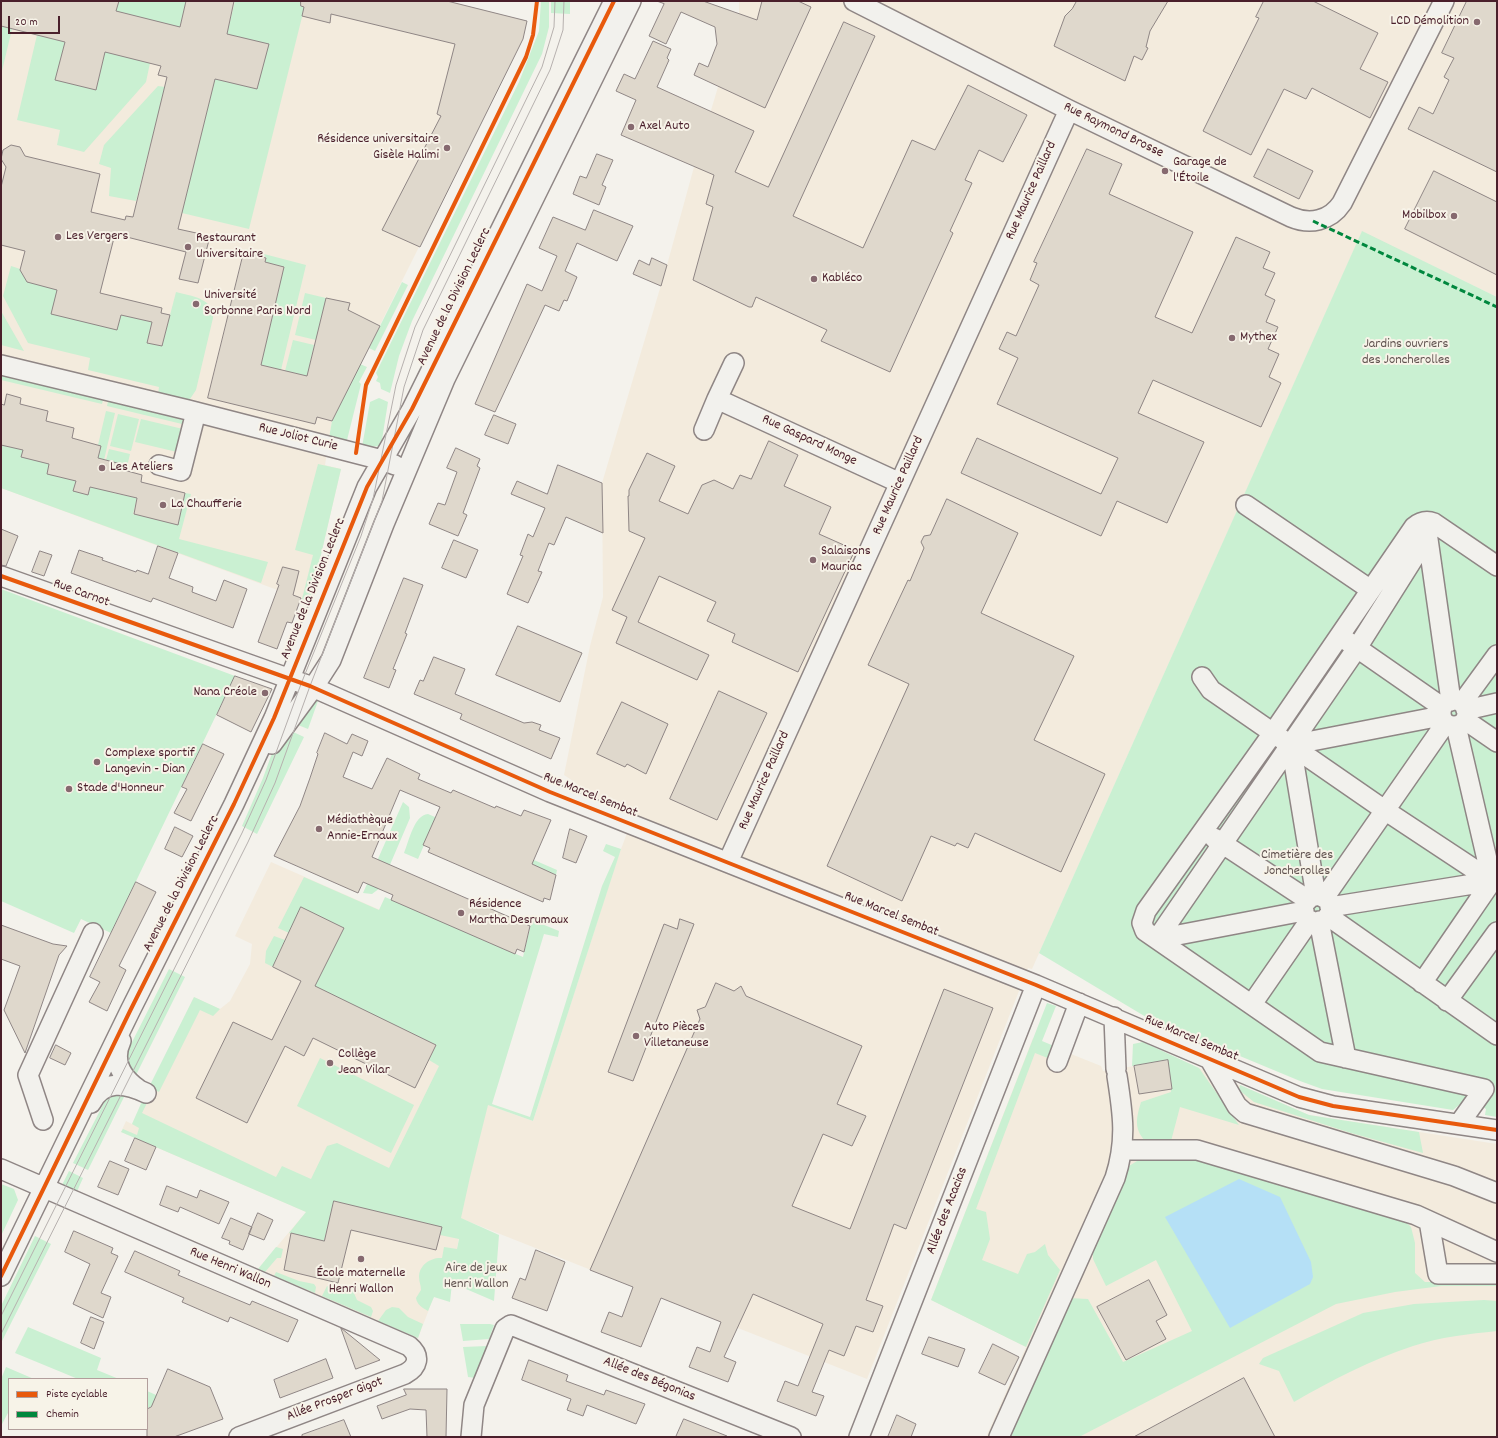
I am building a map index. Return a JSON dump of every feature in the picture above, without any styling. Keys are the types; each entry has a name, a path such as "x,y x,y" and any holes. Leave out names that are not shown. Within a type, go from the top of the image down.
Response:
{"street":[{"name":"Avenue de la Division Leclerc","path":"1,1276 130,1011 234,804 274,718 367,487 412,409 614,1"},
{"name":"Avenue de la Division Leclerc","path":"234,804 264,755 313,688 331,660 407,469 445,379 632,1"},
{"name":"Rue Raymond Brosse","path":"854,1 1069,110 1290,217 1307,221 1319,220 1333,213 1342,203 1444,1"},
{"name":"Rue Maurice Paillard","path":"728,862 1069,110"},
{"name":"Rue Joliot Curie","path":"1,364 383,460 407,469"},
{"path":"704,430 734,364"},
{"name":"Rue Gaspard Monge","path":"717,399 900,483"},
{"path":"159,465 182,471 192,411"},
{"path":"1246,505 1371,590"},
{"path":"1422,983 1494,877 1454,713 1426,529 1420,523 1414,527 1273,733 1203,830 1142,919 1142,923 1145,931 1320,1052 1484,1089 1459,1124"},
{"path":"1157,939 1357,648 1426,529 1437,525 1497,566"},
{"name":"Rue Carnot","path":"1,576 289,680"},
{"path":"1339,636 1497,742"},
{"path":"1252,1004 1454,713 1497,655"},
{"path":"1202,677 1211,690 1386,811 1494,877"},
{"name":"Rue Marcel Sembat","path":"289,680 313,688 550,792 1036,985 1299,1097 1316,1102 1497,1130"},
{"path":"1291,745 1497,704"},
{"path":"1291,745 1317,909 1346,1058"},
{"path":"1203,830 1497,1035"},
{"path":"1157,939 1494,877"},
{"path":"1447,1001 1497,932"},
{"path":"43,1120 28,1075 93,933"},
{"name":"Allée des Acacias","path":"859,1437 1036,985"},
{"path":"1058,1062 1079,1003"},
{"path":"73,1128 80,1123 99,1091 107,1086 117,1084 142,1091 127,1081 118,1064 119,1046 130,1021 130,1011"},
{"path":"999,1437 1115,1178 1123,1150 1124,1118 1116,1073 1114,1017"},
{"path":"1209,1058 1237,1106 1245,1113 1454,1176 1497,1193"},
{"path":"1123,1150 1197,1150 1416,1215 1497,1252"},
{"name":"Rue Henri Wallon","path":"1,1169 409,1346 415,1351"},
{"path":"1429,1221 1438,1274 1497,1274"},
{"name":"Allée des Bégonias","path":"471,1437 474,1404 507,1327 513,1325 791,1437"},
{"name":"Allée Prosper Gigot","path":"239,1437 405,1374 415,1367 417,1359 415,1351"}],"shaded area":[{"name":"Université Sorbonne Paris Nord","path":"1,1 447,1 527,21 523,39 332,421 325,465 341,469 310,602 1,488"},
{"path":"739,1 1497,1 1497,297 1362,232 1032,969 1028,968 867,1379 462,1219 457,1249 441,1278 418,1338 258,1269 306,1212 121,1132 126,1121 132,1124 194,997 220,1009 230,1001 250,964 252,944 235,936 271,862 521,972 491,1106 533,1121 618,857 635,812 582,793 576,783 564,775 590,646 603,597 602,483 718,87 726,51 739,13"},
{"path":"1033,1038 1050,1059 1067,1066 1071,1054 1101,1066 1103,1071 1178,1059 1309,1115 1497,1144 1497,1437 986,1437 1026,1347 931,1300"}],"green space":[{"path":"119,1 186,1 180,27 116,11"},
{"path":"235,1 306,1 249,229 182,213 215,79 257,89 268,44 227,34"},
{"path":"541,1 549,1 549,27 542,54 412,321 399,356 390,393 381,389 380,383 376,381 378,377 376,373 519,82 539,31"},
{"path":"551,1 570,1 570,14 551,13"},
{"path":"1,26 12,29 1,75"},
{"path":"37,35 65,42 56,80 96,90 105,52 150,63 146,82 84,152 57,145 60,130 17,120"},
{"path":"158,86 165,87 136,201 109,196 111,168 99,164 104,145"},
{"name":"Cimetière des Joncherolles","path":"1362,231 1497,297 1497,1117 1485,1115 1486,1109 1482,1106 1464,1101 1453,1110 1322,1089 1146,1017 1039,953"},
{"path":"245,249 306,265 281,370 261,365 284,267 265,262 266,257 244,252"},
{"path":"11,266 37,277 51,285 117,330 121,315 152,322 147,342 162,346 176,292 195,297 206,302 210,306 213,318 196,390 190,399 185,401 158,395 159,387 88,370 90,358 28,343 3,296"},
{"path":"402,282 408,285 375,351 369,348"},
{"path":"305,293 326,298 316,340 295,335"},
{"path":"1,311 24,351 1,345"},
{"path":"293,340 314,345 307,376 285,371"},
{"path":"360,364 367,367 359,382 361,384 346,444 329,438 332,421"},
{"path":"1,375 103,400 102,404 1,380"},
{"path":"379,398 388,402 381,446 362,447 370,402"},
{"path":"108,401 183,420 182,424 107,406"},
{"path":"106,411 115,413 104,460 97,459 101,446 98,445"},
{"path":"118,414 139,419 131,451 110,446"},
{"path":"141,419 183,429 177,452 135,442"},
{"path":"1,445 52,456 47,474 62,478 78,473 73,491 88,495 92,483 113,493 137,498 133,514 178,525 185,493 191,494 179,539 268,562 261,583 1,488"},
{"path":"109,449 130,454 126,471 106,460"},
{"path":"318,464 341,469 310,602 302,599 313,555 295,550"},
{"name":"Stade d'Honneur","path":"1,589 235,676 111,933 81,919 74,933 1,901"},
{"path":"318,701 308,729 293,723 313,702"},
{"path":"289,730 304,737 257,834 242,826 271,756"},
{"path":"403,802 409,807 410,818 380,888 372,894 363,893"},
{"path":"428,814 557,870 556,875 434,822 418,859 404,853 410,836 419,819 423,815"},
{"name":"Aire de jeux Henri Wallon","path":"606,844 621,849 533,1121 488,1105 470,1177 461,1218 499,1235 494,1301 452,1283 450,1302 434,1297 428,1311 420,1306 416,1298 421,1290 419,1279 423,1265 430,1260 442,1258 444,1247 457,1249 459,1239 440,1235 441,1227 334,1201 324,1241 289,1233 306,1212 121,1132 123,1129 137,1135 139,1128 132,1124 143,1099 148,1101 142,1113 276,1177 282,1166 311,1179 327,1146 337,1143 389,1168 439,1066 429,1060 436,1045 314,987 343,928 301,907 289,933 278,928 304,877 379,910 385,897 523,957 532,920 559,931 558,937 544,934 492,1104 530,1117 602,886 615,857 603,851"},
{"path":"274,936 285,940 273,967 265,963 266,951"},
{"path":"169,969 185,977 134,1079 125,1071 127,1052"},
{"path":"194,997 220,1009 213,1016 200,1010 159,1092 149,1087"},
{"path":"1047,1003 1056,1006 1042,1041 1054,1046 1050,1059 1035,1053 976,1209 986,1212 990,1239 982,1260 1018,1274 1027,1254 1035,1252 1045,1244 1048,1255 1060,1270 1026,1347 931,1300"},
{"path":"1143,1042 1199,1068 1239,1125 1180,1107 1170,1145 1150,1146 1141,1136 1137,1126 1141,1102 1171,1092 1167,1060 1132,1066 1133,1044"},
{"path":"320,1058 414,1105 391,1153 297,1106"},
{"path":"1240,1085 1309,1115 1419,1132 1423,1153 1351,1133 1254,1102 1239,1090"},
{"path":"109,1093 126,1093 88,1170 73,1163"},
{"path":"1202,1155 1397,1213 1411,1227 1415,1243 1415,1273 1425,1282 1497,1282 1497,1286 1441,1286 1395,1292 1336,1304 1079,1437 1004,1437 1069,1298 1088,1299 1123,1362 1192,1331 1156,1260 1106,1286 1093,1259 1093,1248 1129,1166 1142,1158"},
{"path":"69,1171 83,1178 75,1196 62,1185"},
{"path":"1,1184 14,1189 18,1200 1,1236"},
{"path":"35,1236 51,1244 1,1343 1,1306"},
{"path":"276,1247 283,1249 281,1258 277,1258 265,1272 258,1269"},
{"path":"276,1272 299,1281 314,1284 316,1287 315,1293 274,1276"},
{"path":"327,1286 342,1291 353,1291 357,1300 371,1307 373,1311 371,1317 322,1296"},
{"path":"1484,1300 1497,1301 1497,1331 1444,1338 1413,1346 1352,1371 1294,1402 1279,1371 1259,1364 1263,1358 1363,1313 1414,1304"},
{"path":"392,1307 399,1308 408,1317 423,1324 418,1338 378,1321 386,1310"},
{"path":"460,1324 494,1325 489,1339 463,1341"},
{"path":"28,1327 101,1358 97,1370 117,1378 76,1378 15,1353"},
{"path":"487,1346 476,1378 468,1377 463,1347"},
{"path":"6,1367 32,1378 8,1378 8,1413 1,1426 1,1379"},
{"path":"148,1391 170,1401 148,1408"}],"water":[{"path":"1239,1179 1280,1197 1311,1262 1313,1277 1310,1284 1230,1328 1165,1217"}],"building":[{"path":"1,1 119,1 116,11 180,27 186,1 234,1 227,34 269,44 257,89 215,79 178,229 210,236 198,283 179,279 186,252 115,234 100,293 162,308 161,313 170,315 162,346 147,343 152,322 121,315 117,330 51,314 57,290 27,282 20,270 25,251 1,245 1,187 6,167 1,159 3,150 11,145 20,147 25,156 100,174 91,212 125,220 126,216 133,217 167,77 158,75 161,66 105,52 96,90 55,80 65,42 1,26"},
{"name":"Résidence universitaire Gisèle Halimi","path":"301,1 447,1 527,21 523,39 420,247 382,230 441,116 437,114 455,44 331,14 330,23 302,16 304,7 301,6"},
{"path":"657,1 703,1 757,20 762,1 798,1 811,7 765,108 694,75 699,63 708,67 717,44 715,27 681,12 666,44 649,36 664,4"},
{"path":"1077,1 1168,1 1150,31 1146,47 1148,48 1142,60 1134,56 1125,81 1054,46 1065,16"},
{"path":"1264,1 1313,1 1378,33 1360,69 1388,82 1370,118 1312,88 1306,99 1284,89 1251,155 1203,131 1259,18 1256,17"},
{"path":"1467,1 1497,1 1497,172 1408,129 1419,107 1433,114 1449,80 1444,77 1454,58 1442,53"},
{"path":"844,22 875,36 793,216 863,248 912,140 935,150 968,85 1027,115 1003,162 979,150 965,180 972,183 950,231 953,233 890,372 821,341 827,330 756,297 752,307 749,307 693,280 713,207 706,204 714,175 621,135 636,100 616,91 624,74 635,79 653,41 671,49 667,58 669,60 657,87 754,131 735,172 768,187"},
{"path":"1087,149 1122,164 1109,194 1193,232 1155,317 1192,333 1236,237 1270,252 1263,268 1275,273 1265,295 1275,300 1266,322 1278,327 1268,349 1279,354 1269,377 1281,383 1261,427 1153,380 1138,413 1204,442 1167,523 1117,501 1101,536 961,473 977,438 1101,494 1118,458 997,404 1018,358 999,349 1007,332 1016,336 1039,285 1030,280 1037,263 1034,262"},
{"path":"1268,149 1313,171 1299,199 1254,177"},
{"path":"597,154 613,160 602,185 606,187 599,205 573,194 580,176 586,178"},
{"name":"Mobilbox","path":"1434,171 1497,202 1497,275 1405,229"},
{"path":"594,210 633,226 617,261 577,243 565,271 577,277 567,301 564,300 559,311 545,305 495,412 475,404 527,284 542,291 557,256 539,248 553,217 585,230"},
{"path":"244,252 266,258 265,262 284,267 261,365 307,376 326,298 350,303 348,310 380,326 332,421 317,417 315,424 208,398"},
{"path":"652,258 667,265 661,286 633,274 639,260 649,265"},
{"path":"7,394 21,398 20,404 48,411 46,421 74,428 72,438 101,446 98,458 121,464 120,469 142,475 141,482 185,493 178,525 134,514 137,498 90,487 88,495 73,491 76,481 47,474 49,464 21,457 23,450 1,445 1,404 4,405"},
{"path":"494,415 516,424 508,444 485,435"},
{"path":"769,441 798,455 784,486 831,507 819,534 855,550 798,672 732,642 735,634 707,621 716,602 659,576 638,622 709,655 697,680 616,643 627,617 612,610 645,538 629,531 628,496 629,490 647,453 675,466 659,501 688,514 702,485 714,480 733,489 740,475 751,479"},
{"path":"456,448 480,459 477,466 480,468 463,513 467,515 458,536 429,524 438,503 445,505 457,472 447,468"},
{"path":"558,465 602,483 603,533 566,517 554,545 549,543 538,571 542,572 528,603 507,594 523,556 520,555 528,534 533,537 545,508 511,494 517,481 547,494"},
{"path":"947,499 1018,533 981,613 1074,656 1034,740 1105,774 1061,872 975,833 968,848 957,843 955,846 931,836 902,901 827,866 909,684 868,665 908,580 910,581 924,548 921,542 924,536 930,535"},
{"path":"1,529 18,536 6,566 1,565"},
{"path":"454,540 478,550 466,578 442,568"},
{"path":"158,546 178,553 169,578 193,587 192,592 216,601 224,580 247,589 233,628 153,598 151,602 71,573 79,550 136,572 137,570 148,574"},
{"path":"40,551 52,555 44,576 32,572"},
{"path":"283,567 299,571 293,595 301,598 292,623 287,622 277,649 258,642 279,585 277,584"},
{"path":"404,578 423,585 405,633 407,634 393,669 396,670 389,688 364,678"},
{"path":"518,626 582,653 560,702 496,675"},
{"path":"434,657 465,669 455,694 524,723 532,722 541,725 539,730 560,738 551,759 460,719 462,714 414,694 420,680 423,681"},
{"path":"235,676 272,689 251,732 217,715"},
{"path":"719,691 767,713 717,820 670,799"},
{"path":"622,702 668,724 646,774 627,764 625,767 597,754"},
{"path":"325,733 347,744 352,734 368,741 362,756 353,752 343,777 372,789 387,758 420,774 418,779 451,793 453,790 495,808 496,806 521,816 524,810 551,820 532,864 556,875 550,900 544,898 543,902 428,852 430,848 423,845 440,807 400,790 372,857 530,926 524,952 517,949 515,954 391,900 393,895 363,882 358,893 274,856 300,806"},
{"path":"203,744 224,754 191,821 174,813 187,789 182,787"},
{"path":"175,827 193,836 182,857 165,849"},
{"path":"570,829 587,836 576,863 563,858"},
{"path":"136,882 156,892 119,966 126,970 107,1011 89,1002 100,982 90,977"},
{"path":"301,907 344,928 315,986 436,1045 415,1088 313,1038 304,1056 285,1046 247,1123 196,1098 233,1022 272,1040 301,981 273,967"},
{"name":"Auto Pièces Villetaneuse","path":"680,919 694,924 633,1081 608,1072 664,924 677,929"},
{"path":"1,925 53,944 67,946 59,955 25,1053 4,1010 20,966 1,959"},
{"path":"716,983 734,991 741,986 746,996 862,1046 837,1104 866,1116 852,1146 823,1134 792,1206 850,1229 944,989 993,1008 906,1229 894,1224 866,1300 883,1306 873,1332 856,1326 844,1356 829,1350 812,1392 824,1396 816,1416 777,1401 785,1381 798,1386 823,1324 753,1294 724,1357 736,1362 728,1382 689,1367 697,1347 710,1352 721,1322 661,1298 641,1347 601,1332 609,1312 622,1317 633,1287 590,1270 700,1019 697,1010 705,1007"},
{"path":"56,1045 71,1053 65,1065 50,1058"},
{"path":"1168,1060 1172,1089 1139,1094 1134,1066"},
{"path":"135,1138 156,1147 146,1170 125,1161"},
{"path":"110,1161 129,1169 118,1195 98,1187"},
{"path":"167,1186 197,1198 200,1190 229,1202 219,1224 180,1207 178,1212 160,1205"},
{"path":"334,1201 442,1227 436,1250 351,1230 338,1283 284,1270 291,1233 324,1241"},
{"path":"258,1213 273,1220 264,1240 249,1234"},
{"path":"231,1218 252,1227 243,1250 229,1244 230,1241 222,1238"},
{"path":"74,1231 113,1248 111,1253 118,1256 101,1293 111,1297 103,1318 73,1304 90,1264 65,1252"},
{"path":"536,1250 565,1262 547,1311 512,1298 520,1278 525,1280"},
{"path":"135,1251 180,1271 178,1275 250,1305 252,1301 298,1320 288,1342 230,1317 228,1322 182,1302 184,1298 125,1272"},
{"path":"1149,1280 1167,1315 1156,1321 1166,1339 1126,1360 1097,1307"},
{"path":"91,1317 104,1322 94,1349 81,1343"},
{"path":"341,1328 380,1360 356,1369"},
{"path":"929,1337 965,1349 958,1367 922,1354"},
{"path":"993,1344 1019,1357 1005,1385 979,1373"},
{"path":"326,1359 333,1378 280,1398 274,1380"},
{"path":"529,1360 568,1375 566,1381 604,1395 606,1390 645,1404 636,1424 587,1405 583,1416 567,1410 571,1399 522,1380"},
{"path":"168,1369 210,1387 223,1419 174,1437 147,1437 148,1408 151,1407"},
{"path":"1244,1378 1275,1437 1134,1437"},
{"path":"404,1389 447,1389 446,1437 427,1437 426,1410 410,1409 382,1419 377,1406 406,1395"},
{"path":"897,1415 916,1424 911,1437 888,1437"},
{"path":"684,1419 727,1436 727,1437 676,1437"},
{"path":"344,1420 351,1437 302,1437 302,1435"}],"tram line":[{"path":"1,1316 242,833 266,780 301,684 361,536 373,499 396,385 415,327 542,67 554,27 555,1"},
{"path":"1,1334 248,842 275,783 310,686 382,501 404,387 423,330 550,70 563,30 564,1"}],"marked path":[{"path":"1313,221 1497,307"}],"cycle path":[{"path":"356,453 366,385 526,57 533,35 537,1"},
{"path":"1,1276 130,1011 234,804 274,718 367,487 412,409 614,1"},
{"path":"1,576 310,686 550,792 1036,985 1299,1097 1333,1106 1497,1130"}],"place":[{"name":"LCD Démolition","path":"1477,22"},
{"name":"Axel Auto","path":"631,127"},
{"name":"Résidence universitaire Gisèle Halimi","path":"447,148"},
{"name":"Garage de l'Étoile","path":"1165,171"},
{"name":"Mobilbox","path":"1454,216"},
{"name":"Les Vergers","path":"58,237"},
{"name":"Restaurant Universitaire","path":"188,247"},
{"name":"Kabléco","path":"814,279"},
{"name":"Université Sorbonne Paris Nord","path":"196,304"},
{"name":"Mythex","path":"1232,338"},
{"name":"Les Ateliers","path":"102,468"},
{"name":"La Chaufferie","path":"163,505"},
{"name":"Salaisons Mauriac","path":"813,560"},
{"name":"Nana Créole","path":"265,693"},
{"name":"Complexe sportif Langevin - Dian","path":"97,762"},
{"name":"Stade d'Honneur","path":"69,789"},
{"name":"Médiathèque Annie-Ernaux","path":"319,829"},
{"name":"Résidence Martha Desrumaux","path":"461,913"},
{"name":"Auto Pièces Villetaneuse","path":"636,1036"},
{"name":"Collège Jean Vilar","path":"330,1063"},
{"name":"École maternelle Henri Wallon","path":"361,1259"}],"park label":[{"name":"Jardins ouvriers des Joncherolles","path":"1406,354"}]}
